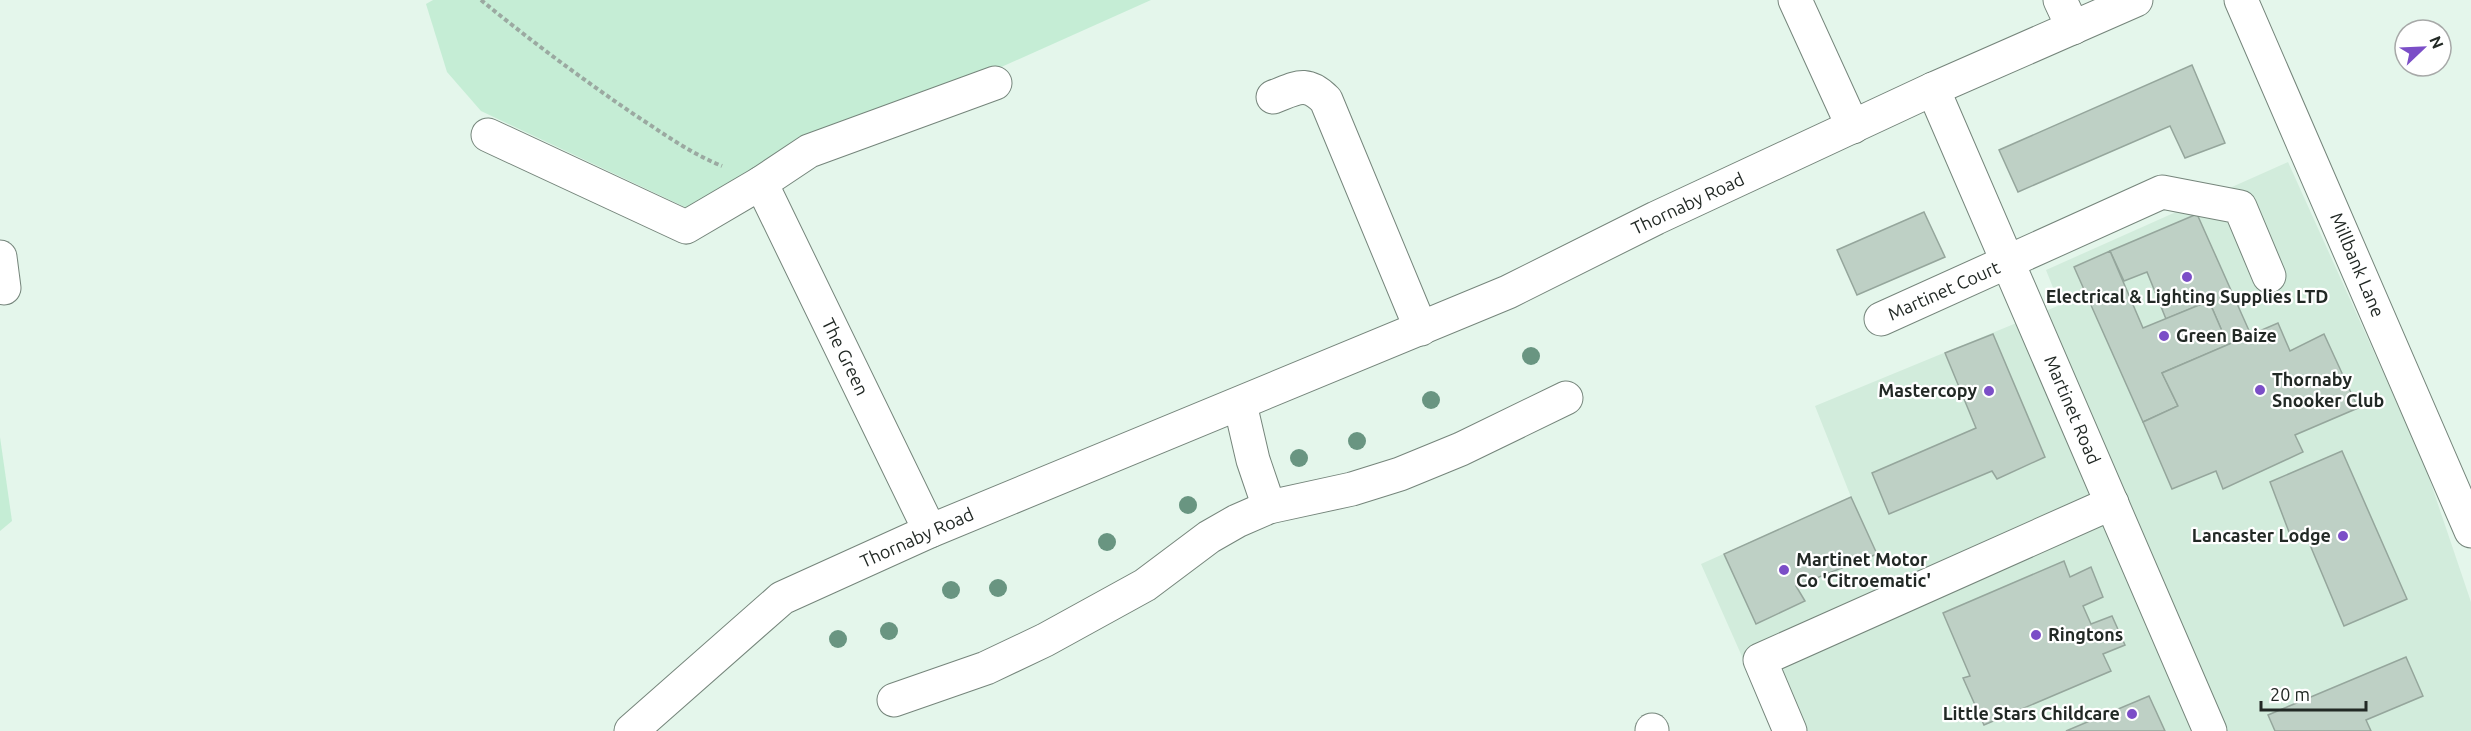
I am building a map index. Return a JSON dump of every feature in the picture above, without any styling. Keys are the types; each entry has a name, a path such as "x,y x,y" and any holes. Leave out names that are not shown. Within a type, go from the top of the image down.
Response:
{"street":[{"path":"1795,0 1853,127"},
{"name":"Thornaby Road","path":"631,731 782,598 930,531 1508,292 1666,213 1933,89 2066,14 2136,0"},
{"name":"Millbank Lane","path":"2241,0 2471,531"},
{"path":"488,135 686,227 761,183 808,151 995,83"},
{"path":"1273,97 1299,87 1315,89 1326,100 1421,329"},
{"name":"Martinet Road","path":"1933,89 2210,731"},
{"name":"The Green","path":"761,183 930,531"},
{"name":"Martinet Court","path":"1881,319 2162,192 2240,207 2269,276"},
{"path":"894,700 986,668 1045,640 1144,585 1209,537 1236,521 1269,507 1352,489 1400,474 1461,449 1566,398"},
{"path":"1240,404 1253,460 1269,507"},
{"path":"1790,731 1760,660 2112,503"}],"path":[{"path":"481,0 551,57 687,150 761,183"}],"shaded area":[{"path":"433,0 1151,0 687,208 481,111 447,72 426,4"},
{"path":"2288,162 2424,463 2471,602 2471,731 1775,731 1701,564 1851,497 1815,406 2060,305 2046,270"},
{"path":"0,437 12,521 0,531"}],"building":[{"path":"2192,65 2225,143 2185,158 2170,126 2018,192 1999,150"},
{"path":"1924,212 1945,257 1857,295 1837,250"},
{"name":"Electrical & Lighting Supplies LTD","path":"2197,214 2251,335 2228,345 2209,301 2166,319 2147,272 2124,281 2110,251"},
{"name":"Green Baize","path":"2110,251 2143,328 2209,301 2228,345 2162,373 2178,406 2143,422 2074,267"},
{"name":"Thornaby Snooker Club","path":"2278,323 2290,351 2324,334 2358,408 2295,435 2303,452 2223,489 2216,471 2172,489 2143,422 2178,406 2162,373"},
{"name":"Mastercopy","path":"1993,334 2045,457 1997,479 1992,471 1889,514 1872,473 1976,428 1945,353"},
{"name":"Lancaster Lodge","path":"2342,451 2407,599 2344,626 2305,533 2292,540 2270,482"},
{"name":"Martinet Motor Co 'Citroematic'","path":"1851,497 1877,554 1796,586 1805,601 1756,624 1724,554"},
{"name":"Ringtons","path":"2064,561 2070,577 2091,567 2103,597 2083,606 2091,624 2112,616 2125,645 2103,654 2111,671 1984,725 1963,678 1970,676 1943,613"},
{"path":"2406,657 2423,696 2366,720 2371,731 2275,731 2268,715"},
{"name":"Little Stars Childcare","path":"2149,696 2165,731 2066,731"}],"place":[{"name":"Electrical & Lighting Supplies LTD","path":"2187,277"},
{"name":"Green Baize","path":"2164,336"},
{"name":"Thornaby Snooker Club","path":"2260,390"},
{"name":"Mastercopy","path":"1989,391"},
{"name":"Lancaster Lodge","path":"2343,536"},
{"name":"Martinet Motor Co 'Citroematic'","path":"1784,570"},
{"name":"Ringtons","path":"2036,635"},
{"name":"Little Stars Childcare","path":"2132,714"}]}
